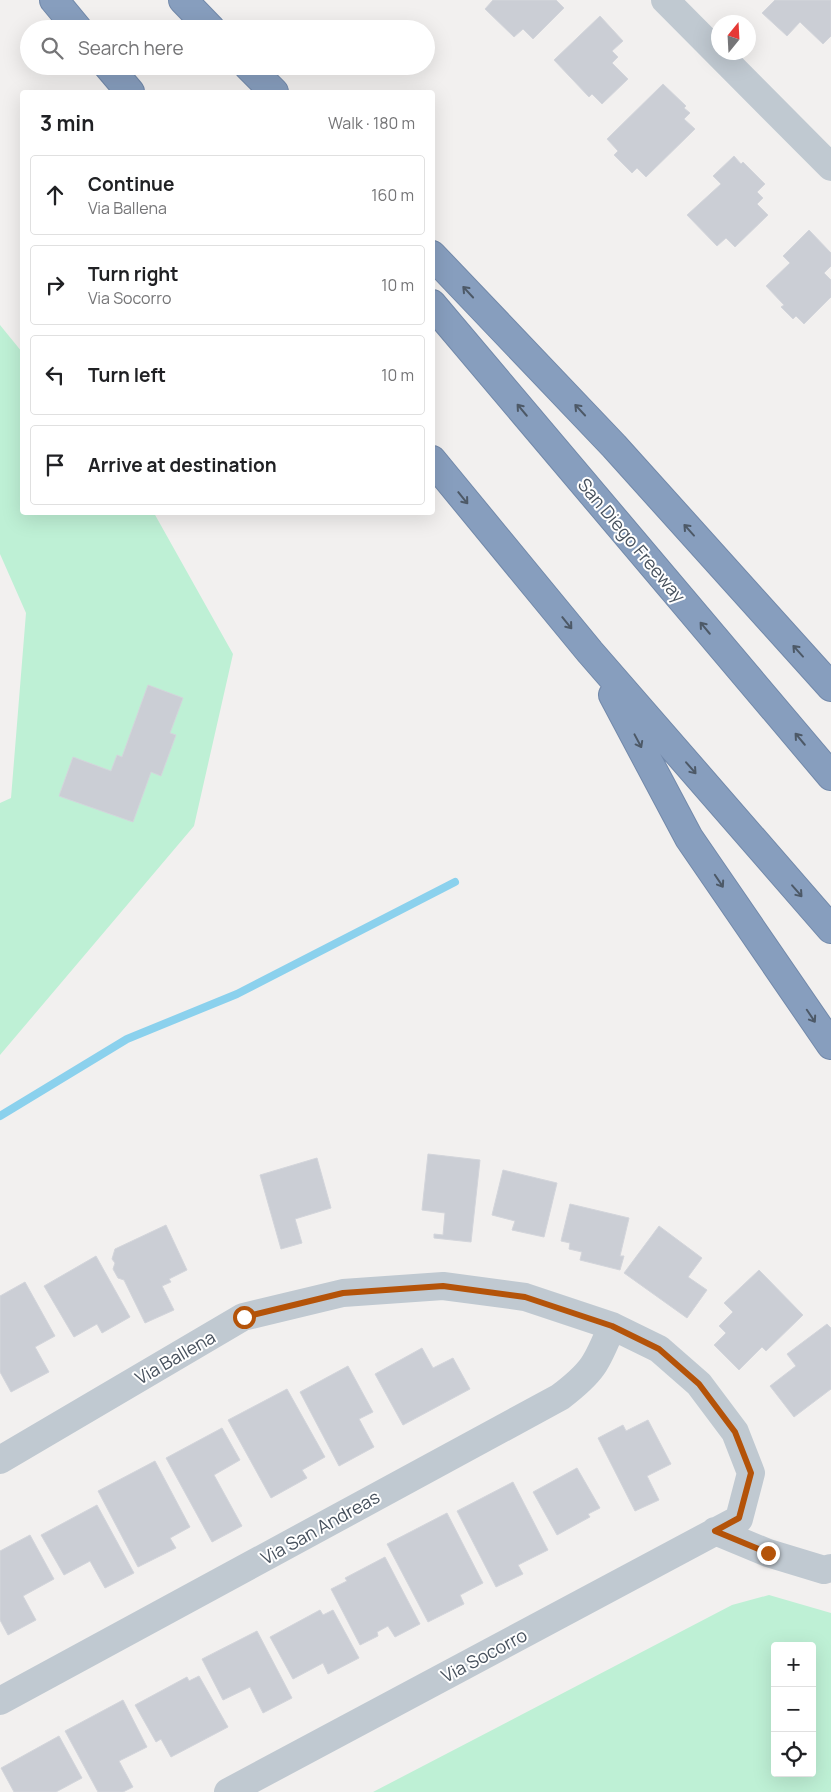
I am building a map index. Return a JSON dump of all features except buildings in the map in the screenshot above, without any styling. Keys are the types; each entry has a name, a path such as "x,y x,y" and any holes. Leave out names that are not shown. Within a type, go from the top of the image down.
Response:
{"highway":[{"path":"54,0 71,20"},
{"path":"177,0 194,20"},
{"path":"183,0 202,20"},
{"path":"116,75 128,90"},
{"path":"240,75 253,90"},
{"path":"257,75 272,90"},
{"path":"435,258 614,446 831,687"},
{"name":"San Diego Freeway","path":"435,308 831,776"},
{"path":"435,464 590,652 831,929"},
{"path":"590,652 689,838 831,1045"}],"street":[{"path":"665,0 831,168"},
{"name":"Via Ballena","path":"0,1460 244,1317 343,1293 443,1286 525,1297 612,1326 659,1349 699,1384 735,1432 751,1473 739,1518"},
{"name":"Via San Andreas","path":"0,1701 560,1396 580,1382 596,1364 612,1326"},
{"name":"Via Socorro","path":"228,1792 739,1518"},
{"path":"715,1531 768,1553 824,1570 831,1568"}],"green space":[{"path":"0,325 20,350 20,515 155,515 233,654 194,826 0,1055 0,803 11,798 26,613 0,554"},
{"path":"769,1595 831,1613 831,1792 373,1792 732,1605"}],"waterway":[{"path":"0,1116 127,1039 237,994 455,882"}],"route":[{"path":"244,1317 343,1293 443,1286 525,1297 612,1326 659,1349 699,1384 735,1432 751,1473 739,1518 715,1531 768,1553"}]}
